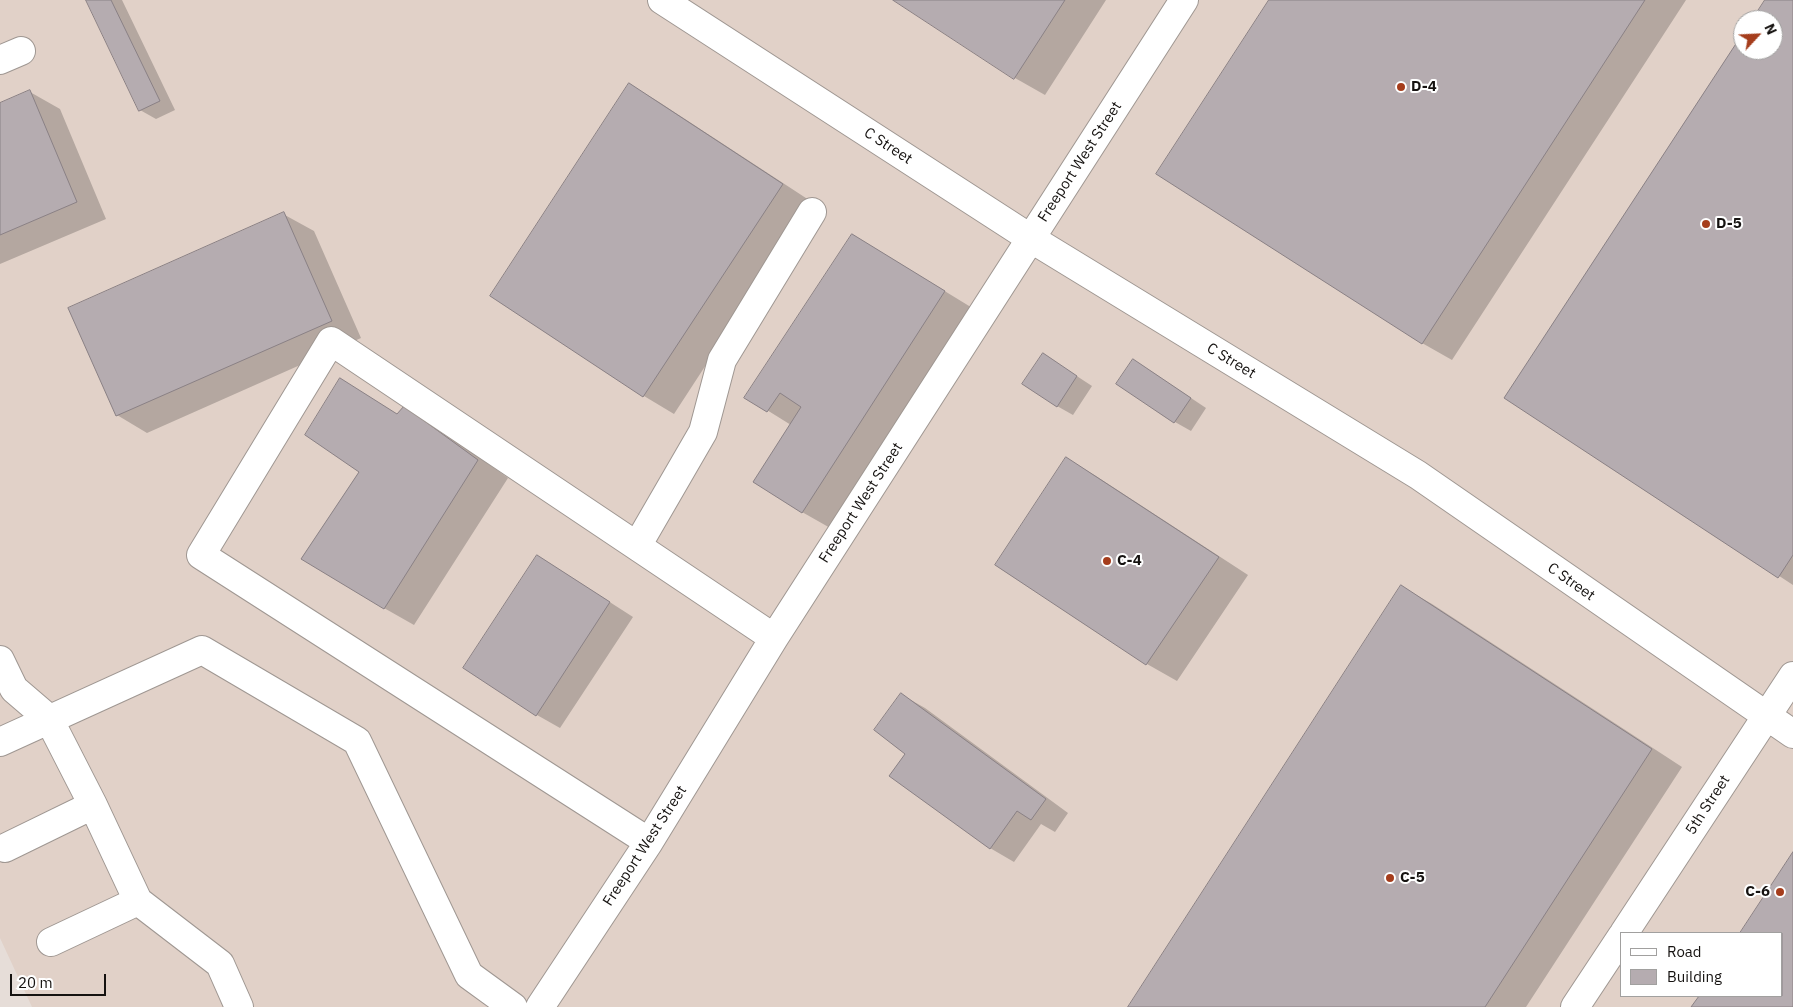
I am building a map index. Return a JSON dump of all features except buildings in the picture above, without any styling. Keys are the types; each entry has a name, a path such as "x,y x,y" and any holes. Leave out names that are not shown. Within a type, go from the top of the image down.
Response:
{"lane":[{"name":"C Street","path":"662,0 1030,238 1418,475 1793,734"},
{"name":"Freeport West Street","path":"540,1007 649,842 774,638 1184,0"},
{"path":"637,546 703,432 722,360 812,212"},
{"path":"649,842 201,555 331,341 774,638"},
{"path":"0,742 202,650 357,741 468,975 514,1007"},
{"path":"0,660 14,689 49,719 94,805 138,901 220,964 239,1007"},
{"name":"5th Street","path":"1625,932 1793,676"},
{"path":"5,848 94,805"},
{"path":"51,942 138,901"},
{"name":"5th Street","path":"1575,1007 1620,940"}],"shaded area":[{"path":"0,0 1793,0 1793,1007 32,1007 0,938"}],"place":[{"name":"D-4","path":"1401,87"},
{"name":"D-5","path":"1706,224"},
{"name":"C-4","path":"1107,561"},
{"name":"C-5","path":"1390,878"},
{"name":"C-6","path":"1780,892"}]}
